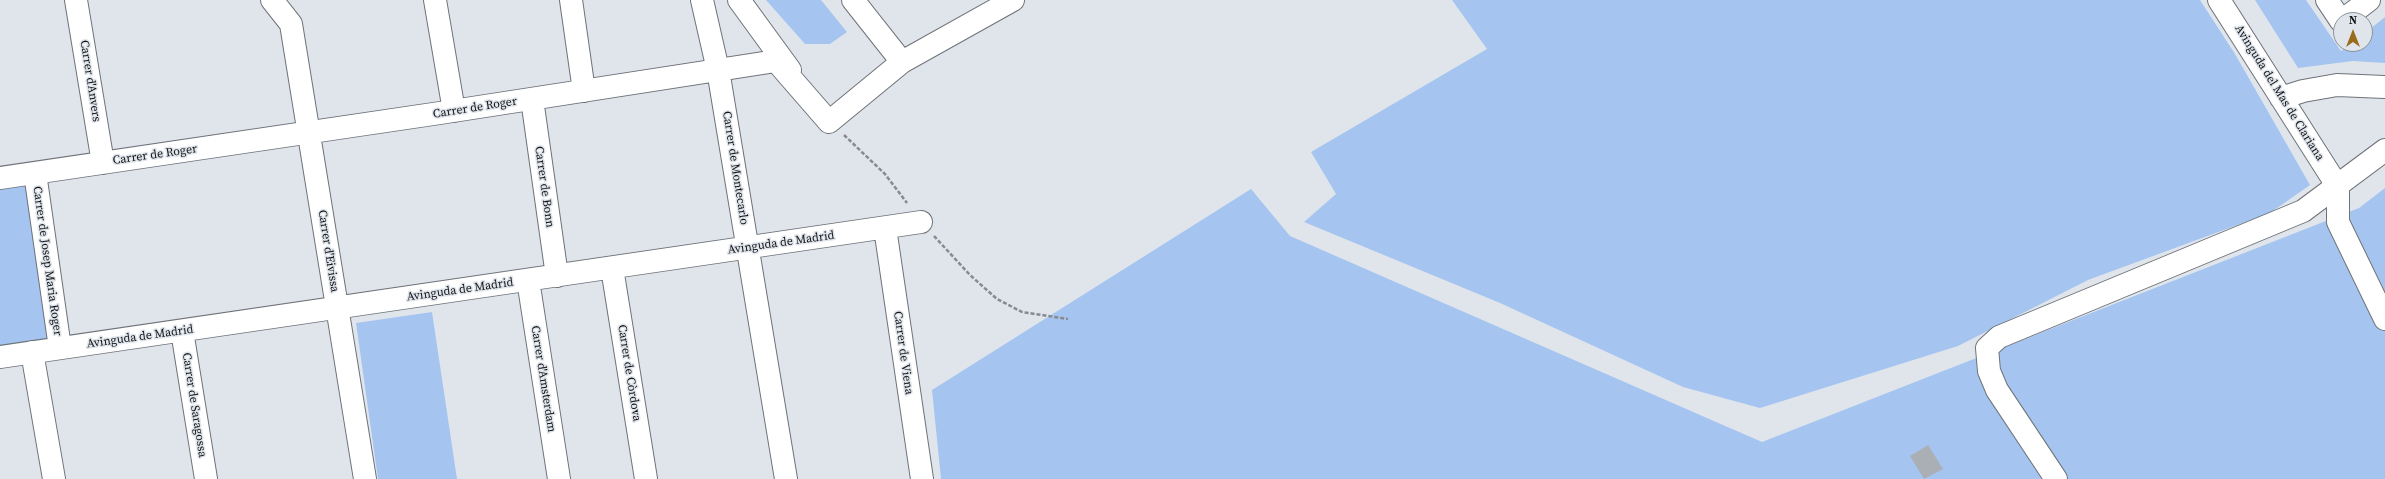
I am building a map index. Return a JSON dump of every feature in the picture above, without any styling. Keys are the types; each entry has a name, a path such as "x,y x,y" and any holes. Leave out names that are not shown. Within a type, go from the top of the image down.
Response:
{"street":[{"name":"Carrer d'Anvers","path":"76,0 103,163"},
{"name":"Carrer d'Eivissa","path":"272,0 291,24 310,132 365,479"},
{"path":"435,0 454,111"},
{"path":"571,0 584,91"},
{"name":"Carrer de Montecarlo","path":"702,0 718,70 786,479"},
{"path":"739,0 829,122 902,62 1013,0"},
{"path":"853,0 902,62"},
{"name":"Avinguda del Mas de Clariana","path":"2220,0 2338,187"},
{"path":"2327,0 2336,12"},
{"path":"2354,12 2369,0"},
{"name":"Carrer de Roger","path":"0,178 454,111 776,60 829,122"},
{"path":"2281,98 2303,91 2337,85 2385,87"},
{"name":"Carrer de Bonn","path":"532,99 557,276"},
{"path":"2056,479 1997,390 1989,371 1987,348 1999,338 2303,211 2338,187 2385,150"},
{"name":"Carrer de Josep Maria Roger","path":"35,173 60,348"},
{"path":"2338,187 2338,222 2385,318"},
{"name":"Avinguda de Madrid","path":"0,357 921,222"},
{"name":"Carrer de Viena","path":"885,228 922,479"},
{"name":"Carrer de Còrdova","path":"612,268 646,479"},
{"name":"Carrer d'Amsterdam","path":"528,280 559,479"},
{"name":"Carrer de Saragossa","path":"182,330 206,479"},
{"path":"32,352 54,479"}],"path":[{"path":"829,122 885,174 921,222 970,275 997,299 1022,312 1068,319"}],"shaded area":[{"path":"766,0 821,0 847,32 830,44 805,44"},
{"path":"1452,0 2200,0 2235,54 2310,185 2270,213 2088,280 1958,346 1760,408 1683,387 1500,303 1304,222 1336,194 1311,152 1487,49"},
{"path":"2255,0 2306,0 2333,39 2333,52 2373,52 2373,27 2385,17 2385,63 2353,61 2298,68"},
{"path":"29,185 50,339 0,350 0,189"},
{"path":"2385,188 2385,479 941,479 932,390 1251,189 1290,236 1762,442 2359,208"},
{"path":"432,312 457,479 378,479 356,323"}],"building":[{"path":"1928,445 1943,469 1924,479 1910,456"}]}
